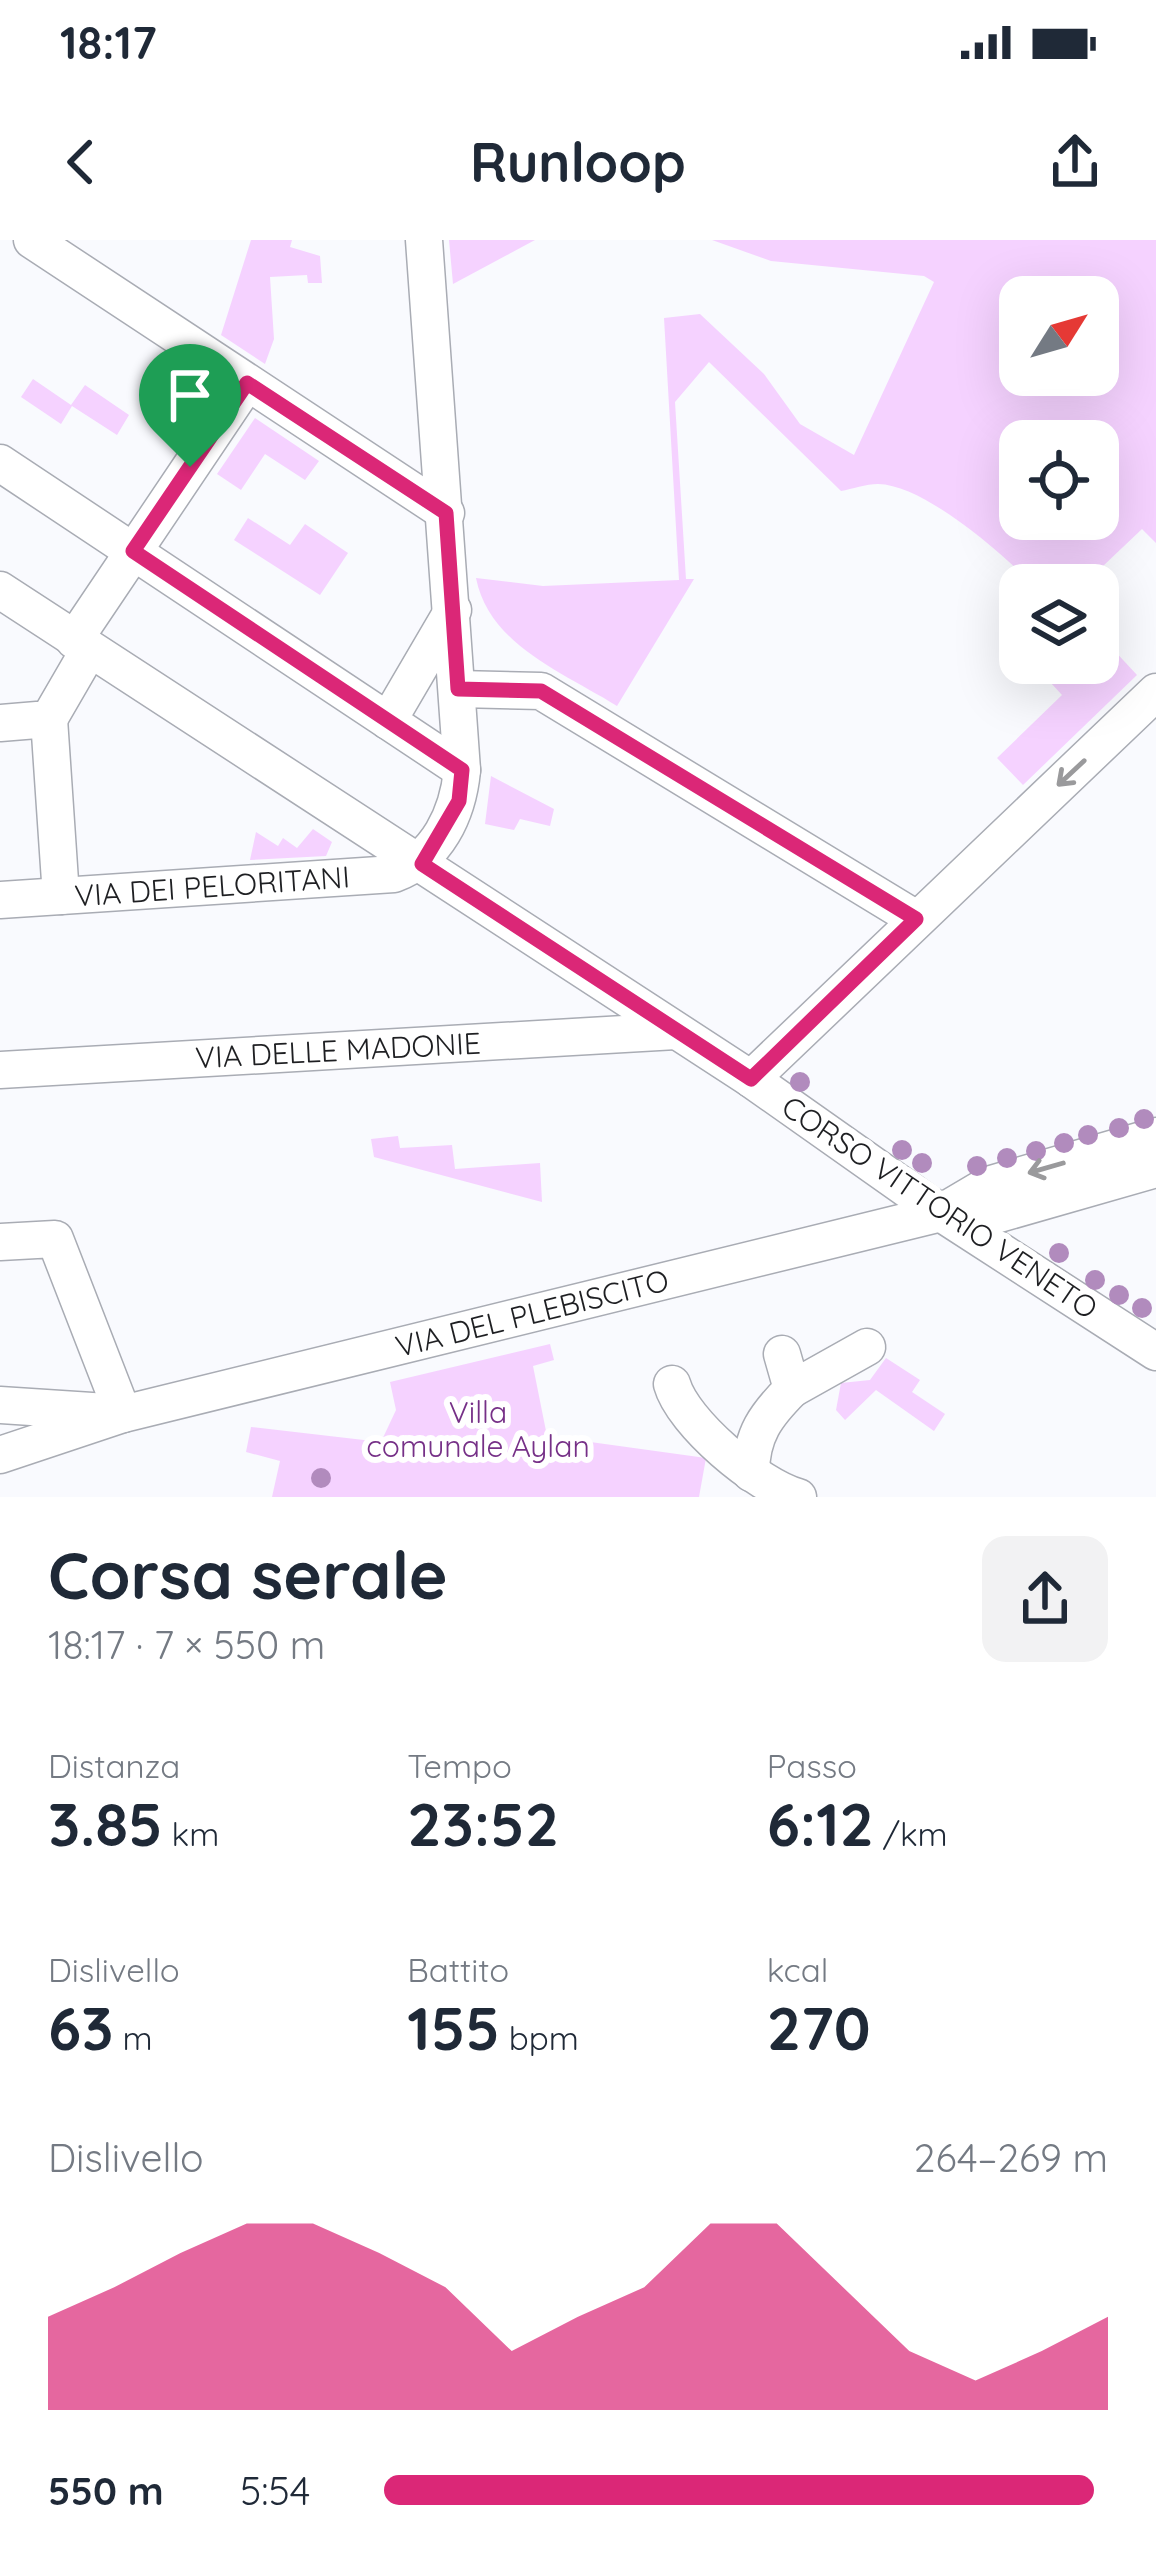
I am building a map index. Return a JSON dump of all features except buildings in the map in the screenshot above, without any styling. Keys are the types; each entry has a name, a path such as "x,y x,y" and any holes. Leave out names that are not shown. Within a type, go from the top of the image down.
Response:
{"street":[{"path":"32,240 446,513"},
{"path":"422,864 459,801 462,770 424,240"},
{"path":"61,896 50,719 82,645 133,551 247,383"},
{"path":"0,463 462,770"},
{"name":"CORSO VITTORIO VENETO","path":"0,590 751,1079 940,1213 1156,1352"},
{"path":"388,721 453,610"},
{"path":"458,689 541,691 916,919"},
{"path":"751,1079 1156,692"},
{"path":"0,722 50,719"},
{"name":"VIA DEI PELORITANI","path":"0,900 394,874 422,864"},
{"name":"VIA DELLE MADONIE","path":"0,1070 676,1030"},
{"path":"940,1213 988,1185 1156,1136"},
{"path":"940,1213 999,1214 1156,1168"},
{"name":"VIA DEL PLEBISCITO","path":"0,1455 123,1414 940,1213"},
{"path":"0,1242 56,1239 123,1414"},
{"path":"751,1472 751,1449 787,1372 867,1347"},
{"path":"672,1384 677,1401 751,1472 798,1497"},
{"name":"VIA DEL PLEBISCITO","path":"0,1405 123,1414"}],"green space":[{"path":"251,240 292,240 290,247 320,256 322,283 308,283 307,275 270,277 274,339 265,364 221,335"},
{"path":"449,240 535,240 453,284"},
{"path":"712,240 1156,240 1156,543 1142,529 1105,564 1011,564 961,523 918,496 878,484 841,491 709,362 675,402 686,579 694,579 617,706 532,655 496,622 476,578 543,586 679,580 664,318 700,314 764,374 800,424 854,455 934,282 924,276 771,261"},
{"path":"33,379 71,405 85,385 129,415 117,435 72,406 61,424 21,397"},
{"path":"255,418 319,461 305,480 265,454 241,490 217,474"},
{"path":"248,518 290,545 305,524 348,553 320,595 234,540"},
{"path":"1119,656 1137,675 1023,785 997,758 1062,695 1052,684 1119,684"},
{"path":"491,776 554,809 550,826 520,819 514,830 485,824"},
{"path":"313,829 332,842 326,856 250,860 256,832 278,846 283,838 297,848"},
{"path":"398,1136 400,1148 452,1145 455,1169 540,1163 542,1202 374,1157 371,1139"},
{"name":"Villa comunale Aylan","path":"550,1344 554,1360 533,1366 547,1436 706,1458 699,1497 272,1497 280,1461 246,1452 251,1427 381,1442 396,1410 390,1382"},
{"path":"886,1358 920,1380 912,1392 945,1414 934,1431 876,1390 845,1420 836,1410 841,1383 870,1380"}],"route":[{"path":"247,383 446,513 458,689 541,691 916,919 751,1079 422,864 459,801 462,770 133,551 190,467 247,383"}]}
